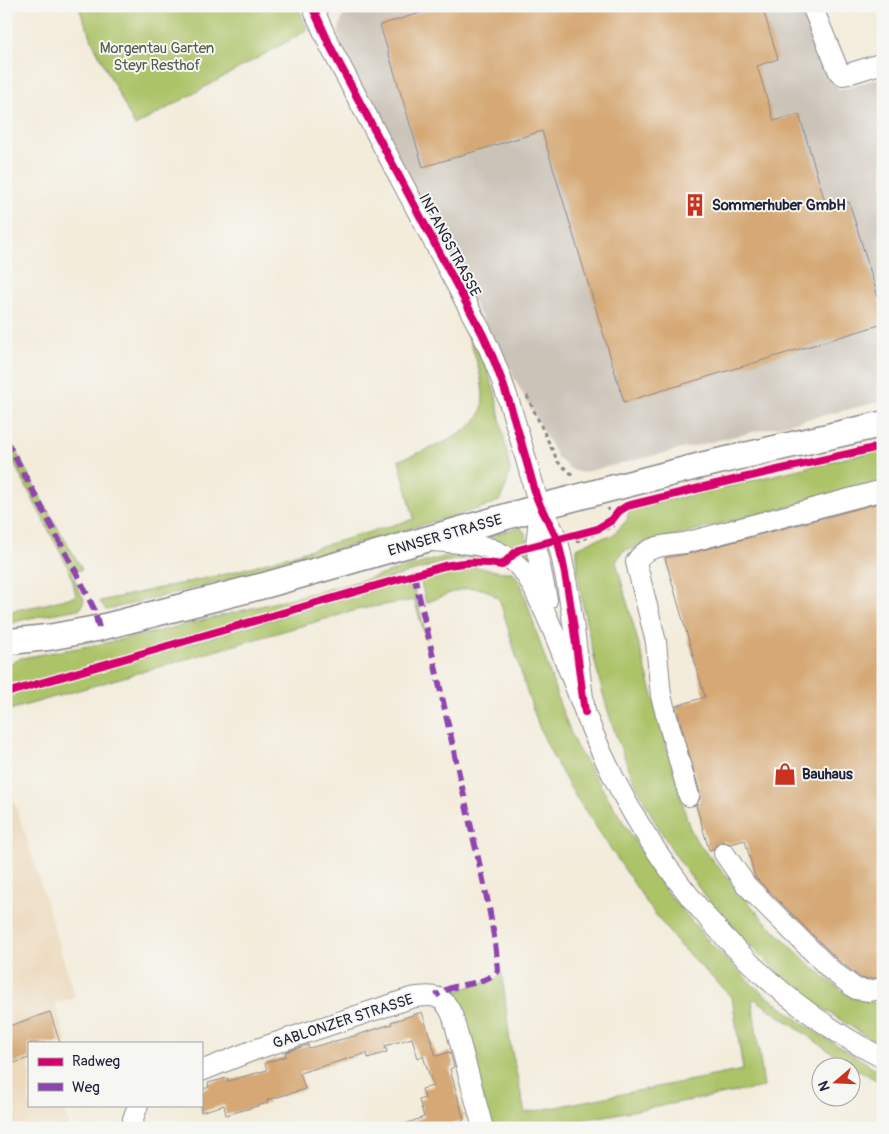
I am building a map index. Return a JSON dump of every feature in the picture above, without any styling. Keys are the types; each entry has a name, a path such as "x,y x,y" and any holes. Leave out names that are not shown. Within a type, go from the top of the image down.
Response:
{"main road":[{"name":"ENNSER STRASSE","path":"6,642 51,637 99,628 214,599 540,507 703,465 883,424"}],"street":[{"path":"812,6 839,72 843,75 848,74 883,63"},
{"name":"INFANGSTRASSE","path":"318,8 334,55 497,365 510,402 540,507"},
{"path":"689,796 661,696 656,642 636,562 639,556 649,550 662,546 694,540 883,490"},
{"path":"540,507 558,540 574,627 585,712"},
{"path":"540,507 537,552 556,634"},
{"path":"425,541 496,549 504,553 526,575 556,634 600,748 646,834 675,877 705,916 739,952 781,990 824,1022 883,1058"},
{"path":"724,853 746,885 831,970 856,989 870,991 883,988"},
{"name":"GABLONZER STRASSE","path":"202,1070 270,1044 411,998 426,995 436,996 445,1002 453,1017 483,1128"},
{"path":"134,1128 138,1106"}],"path":[{"path":"525,392 555,458 566,470 576,477"},
{"path":"558,540 597,529 612,520 619,511"}],"shaded area":[{"path":"357,6 803,6 839,90 883,77 883,401 581,473 569,468 557,457 415,195 344,52 338,34 342,18 349,9"},
{"path":"6,776 75,998 55,1003 67,1042 28,1042 28,1106 66,1106 64,1107 69,1128 6,1128"}],"green space":[{"name":"Morgentau Garten Steyr Resthof","path":"78,6 297,6 308,30 135,126 95,47"},
{"path":"463,325 484,362 495,392 510,470 506,486 499,501 481,508 216,583 106,610 100,601 230,573 414,519 399,460 434,447 459,434 478,417 482,408 483,398 480,376"},
{"path":"6,433 45,506 82,569 72,573 84,600 82,607 78,609 25,619 6,625 6,612 76,596 67,565 6,448"},
{"path":"883,449 883,483 645,543 623,551 616,562 689,826 697,842 762,918 808,963 842,991 857,999 877,1003 883,1002 883,1044 870,1039 798,991 765,960 703,893 677,857 654,820 634,781 604,697 580,588 577,548 594,540 613,535 627,520 629,510"},
{"path":"520,527 527,539 533,565 529,566 490,537"},
{"path":"457,553 483,553 497,562 471,558 445,562 6,690 6,666 21,658 160,631 349,584"},
{"path":"467,566 501,572 513,572 521,584 560,705 576,746 666,891 710,943 754,986 809,1028 855,1056 836,1056 755,999 752,1000 764,1087 538,1128 489,1128 453,992 495,979 502,972 510,1043 525,1113 743,1070 732,997 680,946 649,906 574,794 553,757 540,729 525,686 500,601 492,593 474,588 455,591 426,603 420,578"},
{"path":"405,581 410,582 414,588 427,641 414,600 360,609 6,711 6,695 106,668"},
{"path":"862,1060 883,1073 883,1083 862,1072"}],"building":[{"name":"Sommerhuber GmbH","path":"443,6 762,6 778,59 757,66 774,121 799,114 827,208 849,202 883,313 883,324 624,402 542,131 423,167 380,25"},
{"name":"Bauhaus","path":"883,502 883,976 869,979 861,978 839,961 755,877 745,840 731,844 723,841 709,850 696,805 700,799 700,793 676,706 705,697 665,558 688,554"},
{"path":"50,1012 60,1042 28,1042 28,1058 14,1063 6,1038 6,1027"},
{"path":"422,1012 436,1056 450,1052 454,1067 450,1069 464,1120 437,1128 400,1128 399,1126 424,1117 419,1100 425,1098 422,1089 433,1086 423,1056 418,1058 412,1038 385,1046 387,1052 368,1058 367,1053 300,1073 305,1089 267,1100 268,1103 226,1115 224,1105 201,1112 202,1090 209,1087 208,1083 227,1078 228,1081 267,1070 265,1063 286,1056 285,1052 308,1045 309,1048 354,1036 392,1024 391,1022"}],"marked path":[{"path":"6,440 77,574 94,609 99,628"},
{"path":"414,575 486,892 498,971 484,980 451,988 436,996"}],"cycle path":[{"path":"312,6 330,46 482,333 499,372 538,502 559,546 571,608 585,712"},
{"path":"6,693 444,566 473,562 502,565 518,550 597,529 612,520 619,511 627,506 883,446"}],"place":[{"name":"Sommerhuber GmbH","path":"695,205"},
{"name":"Bauhaus","path":"785,774"}]}
